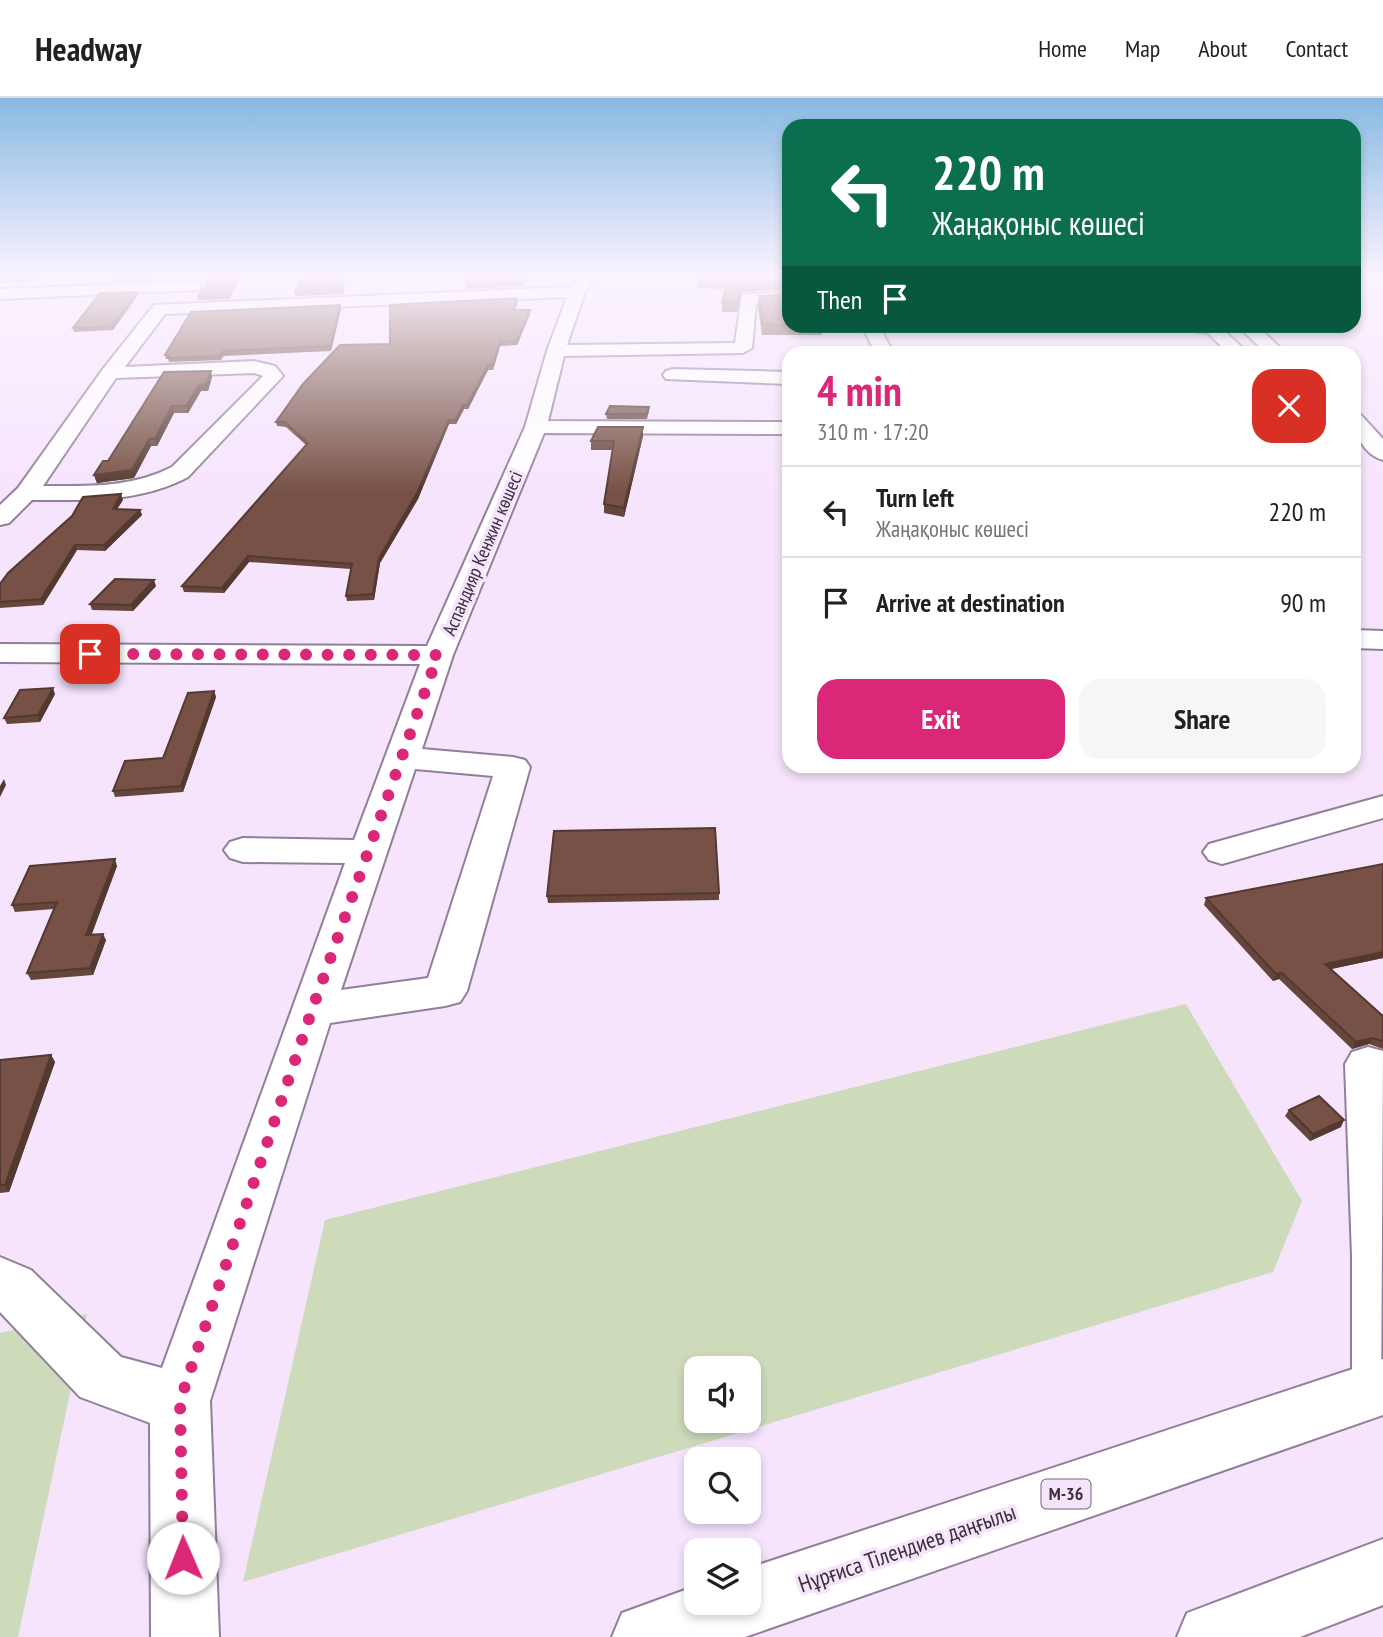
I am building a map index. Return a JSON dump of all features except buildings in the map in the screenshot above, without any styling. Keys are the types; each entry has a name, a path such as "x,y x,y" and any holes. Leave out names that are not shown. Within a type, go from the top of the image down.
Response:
{"street":[{"path":"0,519 26,493 129,349"},
{"path":"556,351 692,349"},
{"name":"Аспандияр Кенжин көшесі","path":"185,1637 180,1401 401,757 438,655 536,427 556,351"},
{"path":"26,493 136,489 164,483 180,472 273,376 268,370 254,367 110,373"},
{"path":"673,375 782,378"},
{"path":"536,427 782,428"},
{"path":"1361,427 1383,453"},
{"path":"1361,639 1383,640"},
{"path":"4,659 438,655"},
{"path":"312,1010 445,991 513,767 401,757"},
{"path":"1222,852 1383,807"},
{"path":"243,850 367,852"},
{"path":"1368,1064 1382,1387"},
{"path":"0,1281 12,1287 101,1377 136,1391 180,1401"},
{"name":"Нұрғиса Тілендиев даңғылы","path":"761,1599 1382,1387"},
{"path":"1211,1637 1383,1572"},
{"name":"Нұрғиса Тілендиев даңғылы","path":"646,1637 712,1615"}],"green space":[{"path":"1186,1004 1302,1201 1273,1272 761,1426 761,1356 684,1356 684,1433 738,1433 684,1447 684,1449 243,1582 325,1220"},
{"path":"87,1314 18,1637 0,1637 0,1333"}],"route":[{"path":"90,654 438,655 312,1010 180,1401 183,1558"}]}
